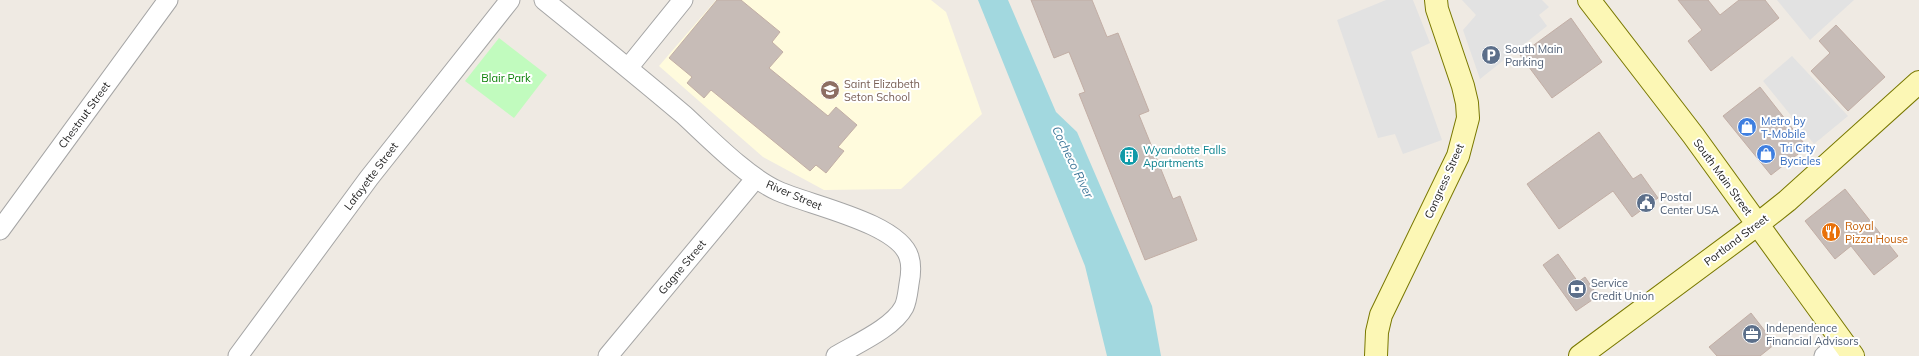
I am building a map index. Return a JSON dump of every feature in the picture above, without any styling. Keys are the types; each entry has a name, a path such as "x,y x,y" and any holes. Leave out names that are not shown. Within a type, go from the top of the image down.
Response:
{"street":[{"name":"Chestnut Street","path":"0,230 168,0"},
{"name":"Lafayette Street","path":"238,356 369,178 510,0"},
{"name":"River Street","path":"544,0 628,68 756,178 777,190 865,221 885,231 901,242 909,256 911,271 904,307 895,318 882,328 836,356"},
{"path":"628,68 683,0"},
{"name":"South Main Street","path":"1589,0 1758,224 1848,349"},
{"name":"Congress Street","path":"1376,356 1377,332 1381,315 1458,156 1468,118 1467,103 1463,86 1436,4"},
{"name":"Portland Street","path":"1580,356 1787,201 1919,82"},
{"name":"Gagne Street","path":"608,356 756,178"},
{"path":"1824,356 1848,349"}],"shaded area":[{"name":"Saint Elizabeth Seton School","path":"716,0 931,0 946,12 982,114 901,189 824,190 763,157 659,66"},
{"path":"1386,0 1413,0 1430,43 1411,52 1442,140 1403,154 1395,134 1378,138 1337,20"},
{"name":"South Main Parking","path":"1462,0 1542,0 1549,7 1539,15 1547,26 1480,79 1463,30 1476,15"},
{"path":"1777,0 1854,0 1810,40"},
{"path":"1792,56 1848,116 1814,144 1763,81"}],"green space":[{"name":"Blair Park","path":"499,38 547,75 514,118 465,81"}],"water":[{"name":"Cocheco River","path":"978,0 1008,0 1056,112 1077,132 1152,306 1161,356 1107,356 1085,266"}],"building":[{"path":"717,0 741,0 780,32 772,42 783,52 769,68 828,116 836,107 857,125 838,147 844,151 826,173 816,165 810,171 711,90 704,98 687,83 692,77 669,58"},
{"name":"Wyandotte Falls Apartments","path":"1031,0 1092,0 1107,37 1118,33 1149,111 1139,115 1173,199 1180,196 1197,240 1145,260 1079,94 1085,92 1069,52 1054,58"},
{"path":"1678,0 1708,0 1720,15 1739,0 1765,0 1779,18 1711,71 1688,41 1702,30"},
{"path":"1571,18 1602,62 1552,98 1520,55"},
{"path":"1836,25 1885,77 1848,111 1811,71 1830,53 1819,41"},
{"path":"1760,87 1807,147 1771,175 1723,116"},
{"path":"1599,132 1633,179 1641,174 1658,198 1632,217 1613,191 1559,229 1527,184"},
{"path":"1845,189 1898,256 1874,275 1851,246 1835,259 1805,221"},
{"name":"Service Credit Union","path":"1558,254 1578,282 1585,277 1598,296 1576,311 1543,265"},
{"path":"1751,313 1775,344 1760,356 1717,356 1709,347"}],"place":[{"name":"South Main Parking","path":"1491,55"},
{"name":"Saint Elizabeth Seton School","path":"830,90"},
{"name":"Metro by T-Mobile","path":"1747,127"},
{"name":"Tri City Bycicles","path":"1766,154"},
{"name":"Wyandotte Falls Apartments","path":"1129,156"},
{"name":"Postal Center USA","path":"1646,203"},
{"name":"Royal Pizza House","path":"1831,232"},
{"name":"Service Credit Union","path":"1577,289"},
{"name":"Independence Financial Advisors","path":"1752,334"}]}
